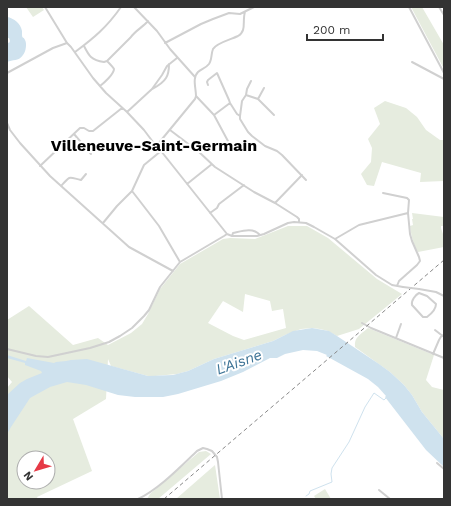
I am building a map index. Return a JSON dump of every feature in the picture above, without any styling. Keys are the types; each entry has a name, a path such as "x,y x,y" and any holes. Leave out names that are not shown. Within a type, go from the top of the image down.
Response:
{"street":[{"path":"45,7 67,43 100,87 127,112 154,142 158,144 161,151 227,234 260,236 288,223 306,223 335,239 376,275 392,285 436,292 444,296"},
{"path":"75,52 103,29 121,7"},
{"path":"134,7 157,31 177,58 195,77"},
{"path":"165,43 213,19 229,13 237,14 244,12 254,7"},
{"path":"409,7 444,73"},
{"path":"439,7 444,14"},
{"path":"158,144 191,105 196,96 195,77 198,72 210,62 212,50 216,46 241,34 244,29 244,12"},
{"path":"237,14 243,18"},
{"path":"84,46 90,57 93,59 104,62 107,61 148,21"},
{"path":"7,73 53,48 67,43"},
{"path":"127,112 152,89 167,66 177,58"},
{"path":"100,87 109,78 113,71 113,68 107,61"},
{"path":"412,62 444,79"},
{"path":"152,89 166,78 169,64"},
{"path":"208,85 208,80 217,74 230,103 240,116 248,132 265,146 277,151 306,180"},
{"path":"162,75 167,75"},
{"path":"240,116 242,101 246,96 246,89 251,82"},
{"path":"258,99 264,88"},
{"path":"196,96 214,115 229,143"},
{"path":"246,96 258,99 274,115"},
{"path":"214,115 230,103"},
{"path":"40,166 82,128 89,132 93,131 122,108"},
{"path":"7,123 10,130 40,166 129,247 173,271"},
{"path":"170,130 212,164 254,192 297,217 299,222"},
{"path":"74,134 91,154"},
{"path":"103,223 132,191 144,165 161,151"},
{"path":"187,184 212,164"},
{"path":"61,186 69,178 72,177 80,180 86,174"},
{"path":"275,203 302,175"},
{"path":"210,213 217,208 219,204 244,185"},
{"path":"132,191 159,226 180,262"},
{"path":"382,193 408,199 409,202 408,213 411,236 420,261 418,265 399,281 400,286"},
{"path":"335,239 359,225 408,213"},
{"path":"232,235 233,233 251,230 258,233 260,236"},
{"path":"7,349 36,356 48,357 84,350 109,342 132,328 144,316 149,310 157,291 180,262 227,234"},
{"path":"427,296 429,291"},
{"path":"419,293 427,296 436,304 436,306 430,316 425,318 411,303 415,295 419,293"},
{"path":"362,324 444,358"},
{"path":"396,338 401,324"},
{"path":"433,354 439,340 443,336 435,330"},
{"path":"138,499 161,483 197,451 205,448 212,452 217,459 222,499"},
{"path":"437,463 444,470"},
{"path":"379,490 390,499"}],"shaded area":[{"path":"26,7 42,7 44,10 33,17"},
{"path":"411,7 422,7 444,45 444,69"},
{"path":"385,101 406,108 417,117 426,130 440,140 444,140 444,181 420,182 421,173 382,162 374,186 367,185 361,174 371,162 372,148 368,139 380,124 374,108"},
{"path":"412,213 444,217 444,226 441,226 441,228 444,237 444,247 418,252 410,229 410,226 413,225"},
{"path":"288,226 307,226 328,238 377,279 402,294 359,329 337,336 320,329 301,329 273,341 214,359 188,371 177,374 148,376 111,366 108,359 106,399 73,419 92,471 56,488 56,450 16,450 16,490 52,490 37,497 38,499 7,499 7,388 12,382 7,376 7,320 29,306 73,345 98,338 108,345 131,333 142,324 160,289 180,264 223,239 255,239","holes":["245,294 270,301 272,311 283,309 286,328 244,340 208,323 223,301 243,312"]},
{"path":"368,328 434,355 426,380 432,387 444,390 444,439 422,412 404,385 390,372 355,347 355,341 357,338"},
{"path":"206,451 211,454 158,499 147,499 150,494 199,452"},
{"path":"215,465 220,499 176,499"},
{"path":"325,489 331,499 316,499 314,496"}],"water":[{"path":"7,17 15,20 19,24 22,31 22,36 26,41 26,45 25,52 21,57 17,60 7,62 7,42 9,43 10,41 9,38 7,38"},
{"name":"L'Aisne","path":"312,328 329,331 379,364 404,385 422,412 444,439 444,467 426,450 378,387 368,379 326,356 327,355 317,351 303,350 285,354 277,358 270,358 243,372 221,381 163,397 135,397 118,395 86,385 67,382 50,387 30,398 7,434 7,395 20,383 42,373 41,371 25,365 25,363 7,358 7,355 26,361 27,358 54,363 87,359 148,376 173,375 188,371 214,359 273,341 293,331"}],"waterway":[{"path":"306,496 310,491 332,482 332,468 349,442 365,407 374,393 384,400 386,398"}],"railway":[{"path":"164,499 444,260"}],"district":[{"name":"Villeneuve-Saint-Germain","path":"154,145"}]}
